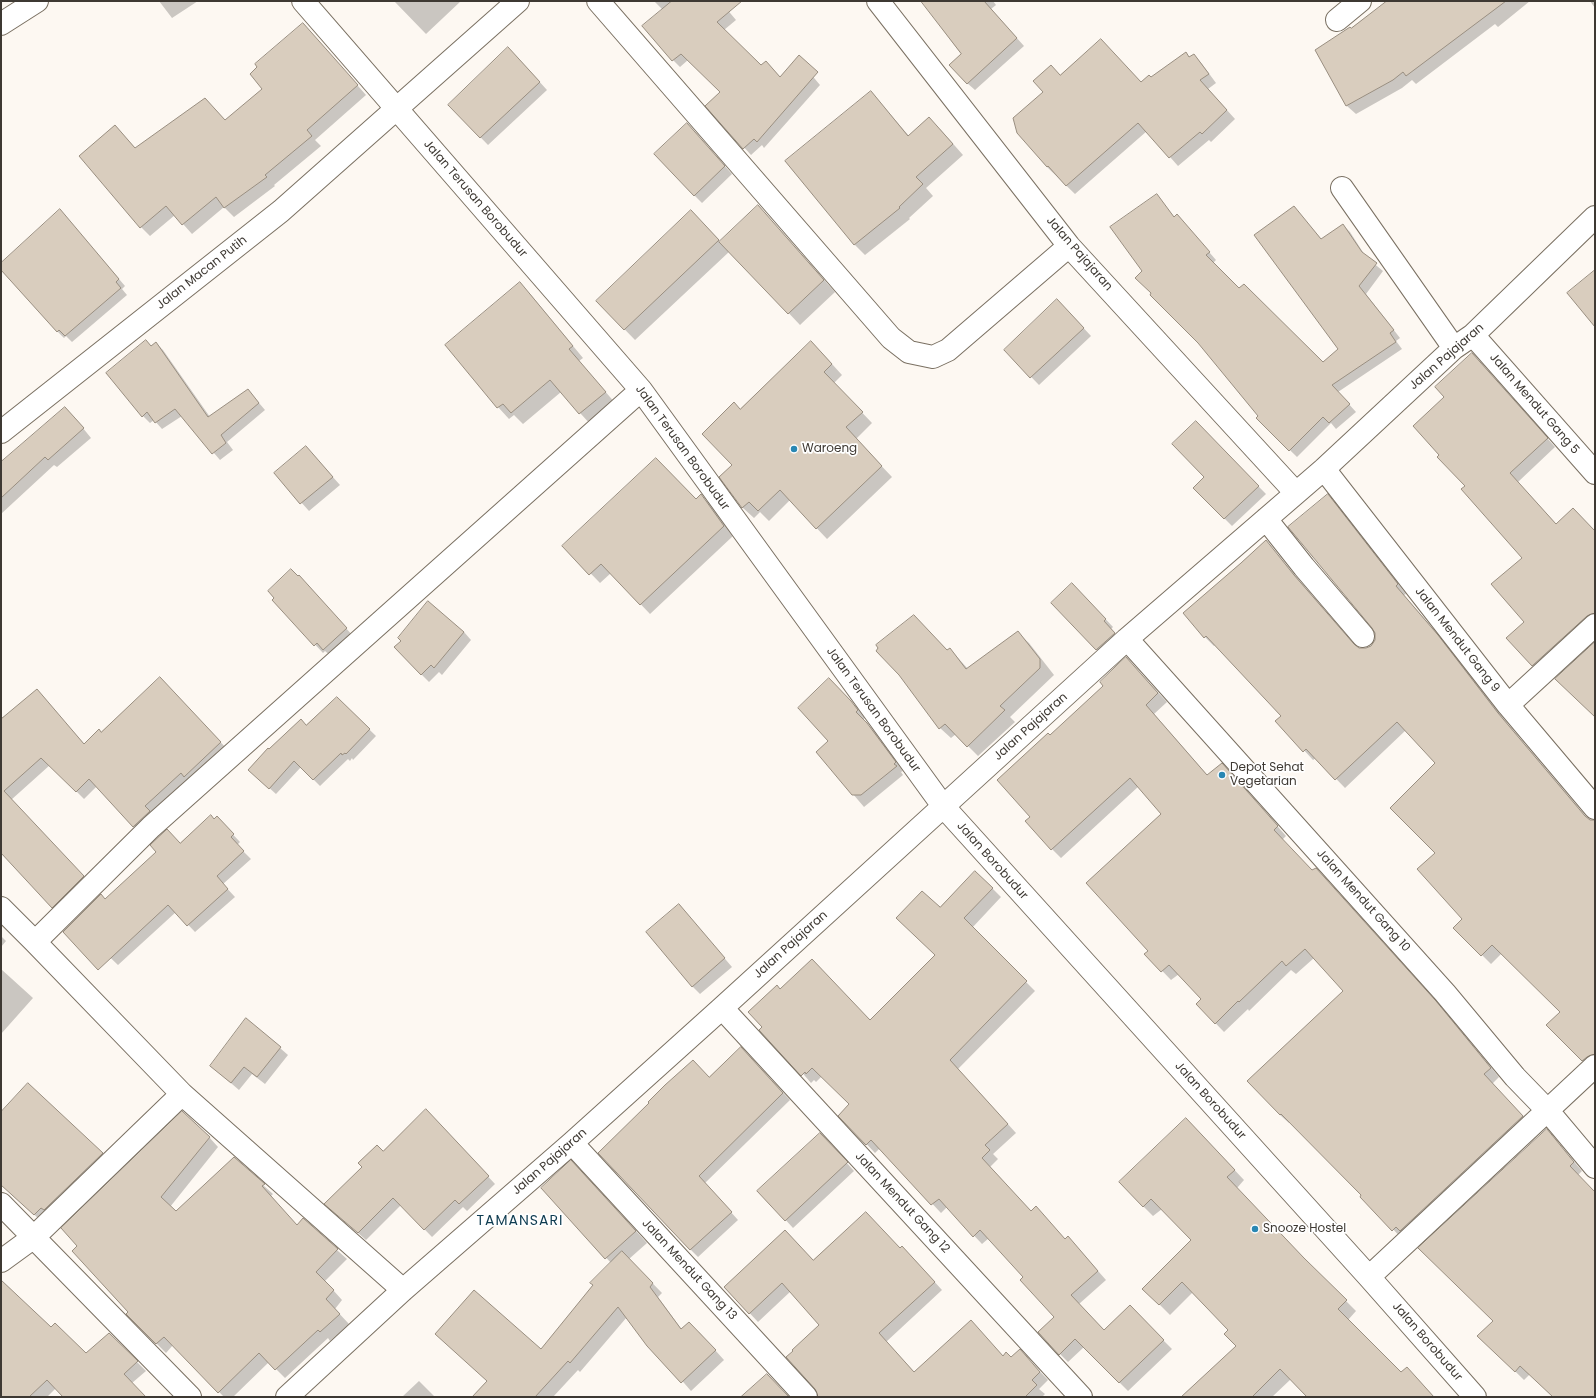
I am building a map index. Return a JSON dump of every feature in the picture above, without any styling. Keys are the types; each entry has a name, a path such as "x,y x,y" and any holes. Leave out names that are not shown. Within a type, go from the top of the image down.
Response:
{"street":[{"path":"1,24 37,1"},
{"name":"Jalan Terusan Borobudur","path":"303,1 641,390 943,806"},
{"name":"Jalan Macan Putih","path":"1,432 281,211 518,1"},
{"path":"598,1 891,338 909,352 933,357 948,350 1069,246"},
{"name":"Jalan Pajajaran","path":"878,1 1069,246 1296,493"},
{"path":"1337,20 1360,1"},
{"path":"1342,188 1454,348"},
{"name":"Jalan Pajajaran","path":"287,1397 403,1290 572,1143 722,1008 1127,639 1324,469 1454,348 1473,335 1595,217"},
{"name":"Jalan Mendut Gang 5","path":"1473,335 1595,473"},
{"path":"35,942 151,827 641,390"},
{"name":"Jalan Mendut Gang 9","path":"1324,469 1508,705 1595,808"},
{"path":"1266,519 1304,567 1363,636"},
{"path":"1508,705 1595,625"},
{"name":"Jalan Mendut Gang 10","path":"1127,639 1445,993 1515,1077 1548,1111 1595,1167"},
{"name":"Jalan Borobudur","path":"943,806 1370,1277 1475,1397"},
{"path":"1,908 182,1094 403,1290"},
{"name":"Jalan Mendut Gang 12","path":"722,1008 1081,1397"},
{"path":"1370,1277 1595,1066"},
{"path":"1,1262 34,1237 182,1094"},
{"name":"Jalan Mendut Gang 13","path":"572,1143 806,1397"},
{"path":"1,1204 190,1397"}],"building":[{"path":"672,1 742,1 717,22 761,65 766,61 780,77 799,55 818,72 757,142 754,139 743,149 705,106 720,92 681,54 672,61 642,26"},
{"path":"921,1 984,1 1017,38 967,84 949,65 961,54"},
{"path":"1387,1 1506,1 1406,76 1403,72 1393,80 1346,106 1315,50 1350,27 1351,28"},
{"path":"303,23 358,85 307,130 312,136 265,175 267,177 224,208 216,197 182,225 166,206 140,228 79,156 115,125 135,148 205,98 225,120 262,89 250,74 257,67 255,64"},
{"path":"1101,39 1141,82 1149,75 1151,77 1186,52 1189,57 1194,54 1209,74 1200,80 1227,110 1202,134 1200,132 1169,158 1138,123 1066,186 1017,133 1013,118 1043,92 1033,81 1051,65 1060,75"},
{"path":"508,47 540,82 480,138 448,105"},
{"path":"871,91 908,136 929,117 953,144 916,177 923,184 899,207 900,208 854,245 785,161"},
{"path":"687,123 725,166 694,196 654,154"},
{"path":"1157,194 1174,217 1177,214 1210,252 1206,255 1239,288 1244,284 1323,362 1338,349 1254,235 1294,206 1321,239 1343,224 1362,252 1377,263 1359,286 1394,330 1390,333 1396,342 1332,385 1350,404 1329,423 1323,417 1289,451 1256,418 1258,416 1198,343 1135,278 1142,271 1110,227"},
{"path":"758,205 824,280 788,314 719,242"},
{"path":"60,209 119,279 116,282 121,288 65,336 59,330 57,332 1,270 1,263"},
{"path":"691,210 719,240 624,330 596,301"},
{"path":"1595,270 1595,327 1567,293"},
{"path":"520,282 573,346 569,349 606,392 579,414 550,380 511,413 503,404 497,408 445,345"},
{"path":"1057,299 1084,328 1030,378 1004,350"},
{"path":"146,340 151,346 156,342 208,417 248,389 259,403 221,435 226,443 212,454 175,409 155,423 147,412 142,417 106,373"},
{"path":"811,341 832,364 824,372 863,412 846,427 882,466 816,529 780,490 758,511 749,502 742,508 719,477 732,465 702,434 734,402 740,409"},
{"path":"1472,353 1548,438 1510,473 1556,524 1573,508 1595,531 1595,613 1587,616 1532,666 1506,638 1524,622 1491,584 1522,558 1461,489 1465,486 1437,457 1439,455 1413,426 1444,397 1435,387"},
{"path":"65,407 84,428 48,460 45,457 1,498 1,462"},
{"path":"1196,421 1259,486 1224,519 1193,488 1204,477 1172,444"},
{"path":"306,446 333,477 300,504 274,473"},
{"path":"656,458 696,499 701,494 724,526 640,605 601,564 589,575 562,546"},
{"path":"1328,494 1398,584 1396,586 1438,635 1498,713 1585,816 1590,820 1595,820 1595,1054 1582,1061 1546,1025 1560,1012 1492,945 1481,956 1453,928 1462,919 1417,869 1435,853 1390,808 1435,763 1397,722 1335,780 1306,749 1303,752 1275,721 1281,716 1206,636 1204,638 1183,613 1266,540 1294,575 1354,644 1359,648 1371,646 1375,640 1375,633 1372,628 1288,527"},
{"path":"291,569 298,576 299,575 347,628 323,650 317,643 314,646 272,600 274,598 268,591"},
{"path":"1072,583 1106,619 1104,621 1115,633 1096,650 1051,603"},
{"path":"428,601 464,632 434,668 431,665 421,675 394,647 401,641 398,638"},
{"path":"914,615 947,650 950,648 966,669 1018,631 1040,659 1040,668 1000,706 1005,710 967,747 945,724 939,729 899,675 876,651 878,648 876,645"},
{"path":"1595,642 1595,717 1555,679"},
{"path":"1126,657 1158,693 1146,705 1207,775 1222,763 1278,826 1274,830 1312,870 1316,868 1436,1001 1491,1068 1484,1074 1523,1116 1400,1231 1396,1227 1392,1231 1360,1197 1361,1195 1247,1081 1343,991 1305,949 1286,966 1282,961 1215,1024 1196,1004 1201,999 1169,965 1161,972 1144,954 1148,951 1086,883 1161,814 1130,778 1051,850 1025,821 1030,817 997,780 1048,733 1050,735 1103,686 1100,682"},
{"path":"160,677 221,742 184,777 181,773 145,806 150,811 133,827 89,779 76,792 41,758 4,791 84,876 52,908 1,853 1,719 37,689 84,744 99,729 101,732"},
{"path":"829,678 851,701 858,710 856,712 867,723 896,762 894,764 897,766 861,795 852,795 816,752 828,741 798,708"},
{"path":"337,697 370,729 346,754 345,753 342,755 341,753 313,780 294,761 269,789 248,770 268,748 269,749 301,719 306,725"},
{"path":"211,815 214,819 217,816 234,834 231,837 244,851 217,876 228,889 187,926 168,905 98,970 63,932 101,894 105,899 156,852 150,845 167,829 180,843"},
{"path":"975,871 993,888 964,918 1027,981 950,1060 1008,1124 985,1145 990,1150 982,1158 1031,1211 1036,1206 1065,1239 1068,1236 1098,1271 1071,1295 1104,1330 1130,1305 1164,1340 1119,1383 1075,1339 1059,1355 1038,1332 1054,1317 1020,1280 1023,1277 980,1230 973,1237 939,1199 931,1205 871,1140 866,1145 838,1116 849,1104 812,1068 806,1074 805,1072 801,1076 759,1030 762,1027 748,1012 777,985 780,989 812,959 870,1020 935,955 896,918 922,891 940,907"},
{"path":"679,904 725,958 692,987 646,932"},
{"path":"246,1018 281,1047 257,1077 244,1067 231,1083 210,1066"},
{"path":"741,1047 783,1093 699,1176 732,1212 690,1250 598,1153 649,1103 648,1102 665,1085 693,1060 709,1077"},
{"path":"28,1083 103,1153 44,1210 41,1208 34,1215 1,1185 1,1112"},
{"path":"426,1109 489,1176 459,1204 455,1200 424,1230 393,1198 358,1233 324,1204 362,1167 358,1163 377,1145 383,1151"},
{"path":"182,1111 210,1137 161,1197 176,1211 234,1157 265,1184 262,1186 297,1225 303,1218 338,1249 316,1272 334,1290 326,1299 340,1314 320,1332 318,1330 275,1370 259,1353 218,1393 164,1337 156,1344 126,1314 128,1312 72,1251 77,1246 61,1228"},
{"path":"1186,1118 1235,1170 1227,1177 1304,1258 1347,1300 1338,1309 1401,1372 1407,1367 1434,1397 1307,1397 1280,1369 1252,1397 1181,1397 1236,1346 1224,1334 1228,1330 1182,1282 1159,1305 1142,1289 1191,1240 1151,1199 1143,1207 1119,1182"},
{"path":"1547,1129 1574,1162 1570,1166 1595,1192 1595,1397 1553,1397 1520,1366 1515,1372 1477,1336 1493,1321 1418,1248"},
{"path":"820,1133 848,1162 785,1221 757,1191"},
{"path":"571,1160 636,1231 605,1259 541,1188"},
{"path":"866,1212 900,1248 902,1246 935,1282 879,1333 914,1372 971,1320 1003,1356 1006,1352 1011,1357 1020,1349 1040,1372 1032,1380 1037,1385 1025,1397 818,1397 815,1389 786,1357 819,1325 782,1283 749,1314 724,1287 785,1230 813,1260"},
{"path":"622,1251 653,1283 650,1287 681,1329 689,1322 716,1350 681,1383 647,1346 618,1307 570,1363 568,1361 535,1397 472,1397 487,1381 435,1334 474,1290 541,1349 593,1285 590,1283"},
{"path":"1,1280 51,1327 55,1323 86,1353 109,1333 138,1361 124,1374 146,1397 63,1397 47,1380 29,1397 1,1397"},
{"path":"767,1374 789,1397 741,1397"}],"place":[{"name":"Waroeng","path":"794,449"},
{"name":"Depot Sehat Vegetarian","path":"1222,775"},
{"name":"Snooze Hostel","path":"1255,1229"}],"district":[{"name":"TAMANSARI","path":"520,1221"}]}
